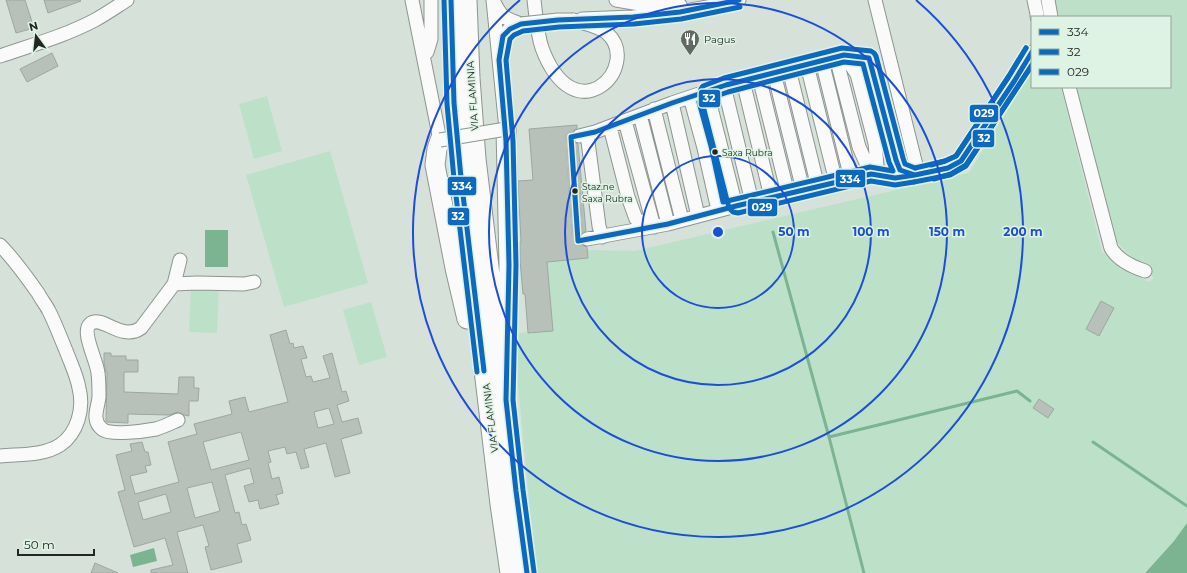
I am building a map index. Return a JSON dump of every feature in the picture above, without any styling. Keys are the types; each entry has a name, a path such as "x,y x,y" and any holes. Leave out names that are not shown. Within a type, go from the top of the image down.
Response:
{"highway":[{"name":"VIA FLAMINIA","path":"451,0 454,103 461,178 510,573"},
{"name":"VIA FLAMINIA","path":"467,0 470,78 476,159 527,573"},
{"path":"506,129 509,265 506,400"},
{"path":"440,140 435,165 455,268 486,388"}],"street":[{"path":"0,56 75,30 97,19 127,0"},
{"path":"412,0 440,140 506,129 493,0"},
{"path":"423,54 427,52 430,39 431,0"},
{"path":"493,0 502,16 508,20 521,24"},
{"path":"534,0 540,42 554,73 568,86 580,91 589,91 601,86 608,80 616,65 616,49 612,39 604,31 573,20"},
{"path":"616,0 646,5 723,4"},
{"path":"499,60 503,36 510,29 521,24 558,20 633,17 664,14 739,0"},
{"path":"874,0 916,165 914,175"},
{"path":"1034,0 1037,16"},
{"path":"1048,0 1051,16"},
{"path":"587,239 668,224 718,210 871,174 895,178 948,168 961,161 1031,54"},
{"path":"602,237 583,135 610,127 654,109 724,86 840,56 869,58 896,160 900,170 914,175"},
{"path":"840,56 857,74 875,143 877,166 871,174"},
{"path":"822,61 852,179"},
{"path":"807,65 836,182"},
{"path":"789,69 818,186"},
{"path":"774,73 803,190"},
{"path":"759,77 788,194"},
{"path":"744,81 771,198"},
{"path":"724,86 752,202"},
{"path":"1069,88 1111,248 1117,256 1145,271"},
{"path":"706,92 736,206"},
{"path":"690,97 704,148 718,210"},
{"path":"672,103 698,216"},
{"path":"654,109 682,220"},
{"path":"640,115 668,224"},
{"path":"625,121 654,226"},
{"path":"610,127 628,197 636,219 654,226"},
{"path":"0,245 25,273 48,309 59,332 81,395 78,420 74,429 60,445 41,452 0,456"},
{"path":"178,420 151,430 118,432 104,430 99,426 96,416 99,399 98,372 86,333 88,325 92,322 98,321 122,331 131,332 143,326 174,284 180,260"},
{"path":"174,284 244,284 254,282"},
{"path":"79,387 98,386"}],"shaded area":[{"path":"1055,0 1187,0 1187,523 1174,541 1144,573 536,573 515,353 515,333 553,331 547,262 588,258 587,250 635,251 969,173 1031,72 1031,88 1061,88 1102,252 1133,274 1149,282 1154,278 1116,242 1076,88 1171,88 1171,16 1059,16"},
{"path":"267,96 282,151 254,159 239,104"},
{"path":"330,151 368,283 284,307 246,175"},
{"path":"205,230 228,230 228,267 205,267"},
{"path":"191,286 219,287 217,333 189,332"},
{"path":"371,302 387,357 359,365 343,310"},
{"path":"1187,523 1187,573 1145,573 1174,541"},
{"path":"154,548 157,561 133,567 130,555"}],"building":[{"path":"6,0 25,0 34,28 16,33"},
{"path":"44,0 80,0 81,1 48,13"},
{"path":"52,53 58,66 27,82 20,69"},
{"path":"577,125 577,128 571,133 571,138 578,144 586,231 582,233 579,240 581,244 587,247 588,258 547,262 553,331 528,333 525,294 523,294 520,260 521,242 518,181 533,180 529,129"},
{"path":"1101,301 1114,308 1099,336 1086,329"},
{"path":"286,330 290,344 293,343 294,348 303,346 307,358 301,359 306,377 311,376 313,382 330,378 323,356 332,353 342,392 346,391 349,401 337,405 342,422 358,418 362,433 341,439 350,473 335,477 326,443 304,449 309,467 301,469 296,452 287,454 285,447 268,451 271,462 268,463 272,479 279,477 283,493 276,495 279,504 260,509 258,500 249,502 244,486 254,483 250,468 225,475 235,513 239,512 242,525 246,524 251,540 237,544 242,562 211,570 205,547 209,546 203,525 177,532 188,573 151,573 151,570 173,565 165,538 134,547 118,492 125,490 116,455 132,451 130,444 142,442 145,452 148,452 151,465 145,466 147,472 130,476 135,494 179,482 168,442 197,434 194,424 232,414 229,401 245,397 249,412 288,402 270,335","holes":["329,408 334,424 318,428 314,412","241,432 249,460 211,470 203,442","212,482 220,511 195,518 187,488","166,494 171,512 143,520 138,502"]},
{"path":"104,353 111,353 111,356 126,356 126,360 138,360 138,372 124,372 124,392 178,394 179,377 194,377 194,388 199,388 198,401 189,401 189,416 178,412 169,415 128,414 128,423 107,422 107,372 104,363"},
{"path":"1039,399 1054,409 1048,418 1033,408"},
{"path":"95,563 118,573 91,573"}],"waterway":[{"path":"773,232 829,437 1017,391 1030,401"},
{"path":"829,437 864,573"},
{"path":"1093,442 1187,506"}],"tunnel":[{"path":"579,136 571,137 578,241 587,239"}],"transit line":[{"name":"32","path":"444,0 447,104 454,179 477,372"},
{"name":"334","path":"451,0 454,103 461,178 484,371"},
{"name":"334","path":"527,573 506,400 509,265 506,141 499,60 503,36 510,29 521,24 558,20 633,17 680,12 739,0"},
{"name":"32","path":"534,572 513,400 516,265 513,141 506,60 510,39 514,35 523,31 559,27 634,24 681,19 740,7"},
{"name":"029","path":"914,182 895,185 871,181 738,213 733,212 729,208 700,94 701,89 703,86 724,78 842,48 871,51 876,56 905,164 915,168"},
{"name":"32","path":"915,168 945,161 956,156 1026,48"},
{"name":"029","path":"931,165 956,156 1026,48"},
{"name":"334","path":"915,175 948,168 961,161 1031,54"},
{"name":"334","path":"844,55 869,58 896,160 900,170 915,175 895,178 871,174 736,206 668,224 578,241 571,137 595,132 672,103 726,85 844,55"},
{"name":"32","path":"844,62 863,64 889,162 893,171 870,167 723,202 711,146 699,102 728,92 844,62"},
{"name":"32","path":"914,182 950,175 966,166 1031,67"},
{"name":"029","path":"934,179 951,174 966,165 1031,67"}],"place":[{"name":"Pagus","path":"690,56"},
{"name":"Saxa Rubra","path":"715,152"},
{"name":"Staz.ne Saxa Rubra","path":"575,191"}]}
